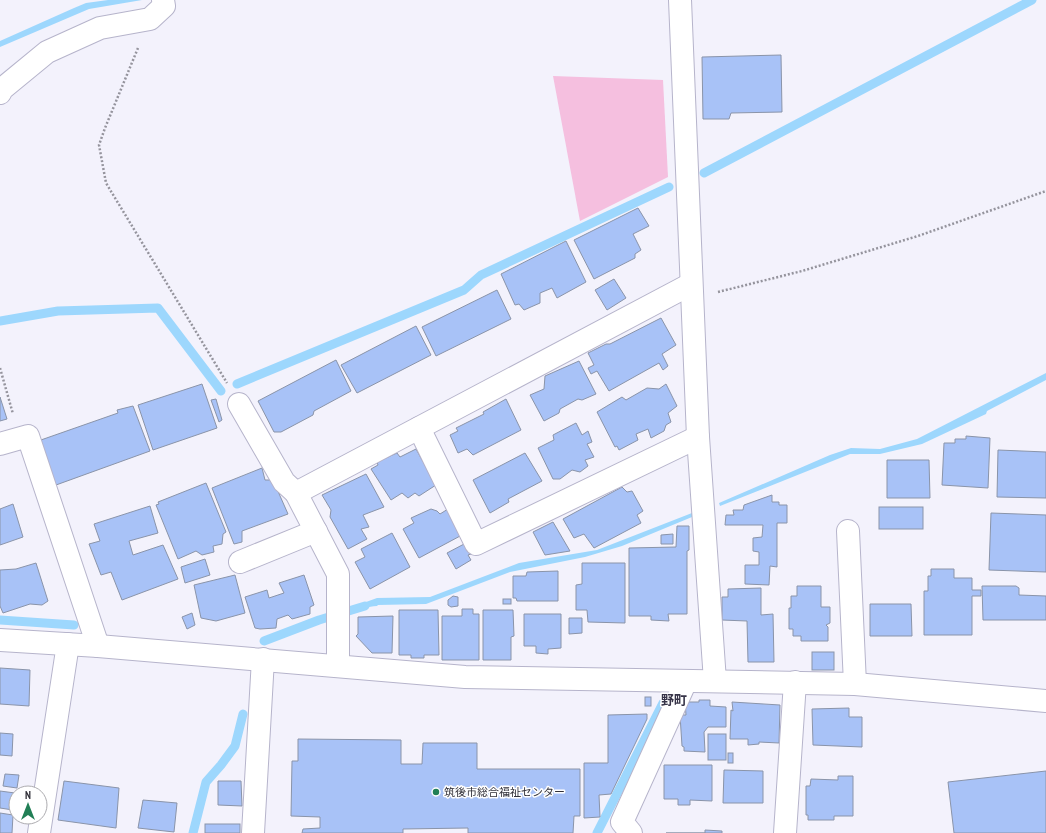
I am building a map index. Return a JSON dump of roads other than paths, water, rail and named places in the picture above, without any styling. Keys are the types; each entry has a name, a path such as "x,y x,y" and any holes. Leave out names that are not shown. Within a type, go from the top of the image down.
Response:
{"street":[{"path":"0,93 2,89 47,52 100,28 150,18 164,6 163,0"},
{"path":"680,0 698,437 715,682"},
{"path":"296,493 419,428 692,291"},
{"path":"239,404 284,482 296,493 338,574 338,666"},
{"path":"419,428 476,544 698,437"},
{"path":"10,441 28,436 98,646"},
{"path":"240,562 316,531"},
{"path":"848,531 855,684"},
{"path":"0,640 263,659 465,677 855,684 1046,701"},
{"path":"38,833 68,644"},
{"path":"253,833 263,659"},
{"path":"631,833 622,822 686,681"},
{"path":"785,833 795,682"}],"water":[{"path":"108,0 142,0 89,9 0,47 0,41 74,8 86,3"},
{"path":"1046,373 1046,380 987,411 986,414 922,444 880,454 850,454 720,506 719,503 830,455 851,448 880,449 917,439"},
{"path":"692,513 692,517 622,546 585,557 510,572 426,604 378,605 356,611 355,609 355,606 377,598 430,597 519,563 597,550"}],"waterway":[{"path":"704,173 1032,0"},
{"path":"237,384 464,290 481,275 669,187"},
{"path":"0,321 58,311 158,308 221,391"},
{"path":"264,641 319,620 365,606"},
{"path":"0,620 74,625"},
{"path":"597,833 663,703"},
{"path":"193,833 206,782 235,746 243,714"}],"place":[{"name":"筑後市総合福祉センター","path":"436,792"}],"district":[{"name":"野町","path":"674,700"}]}
